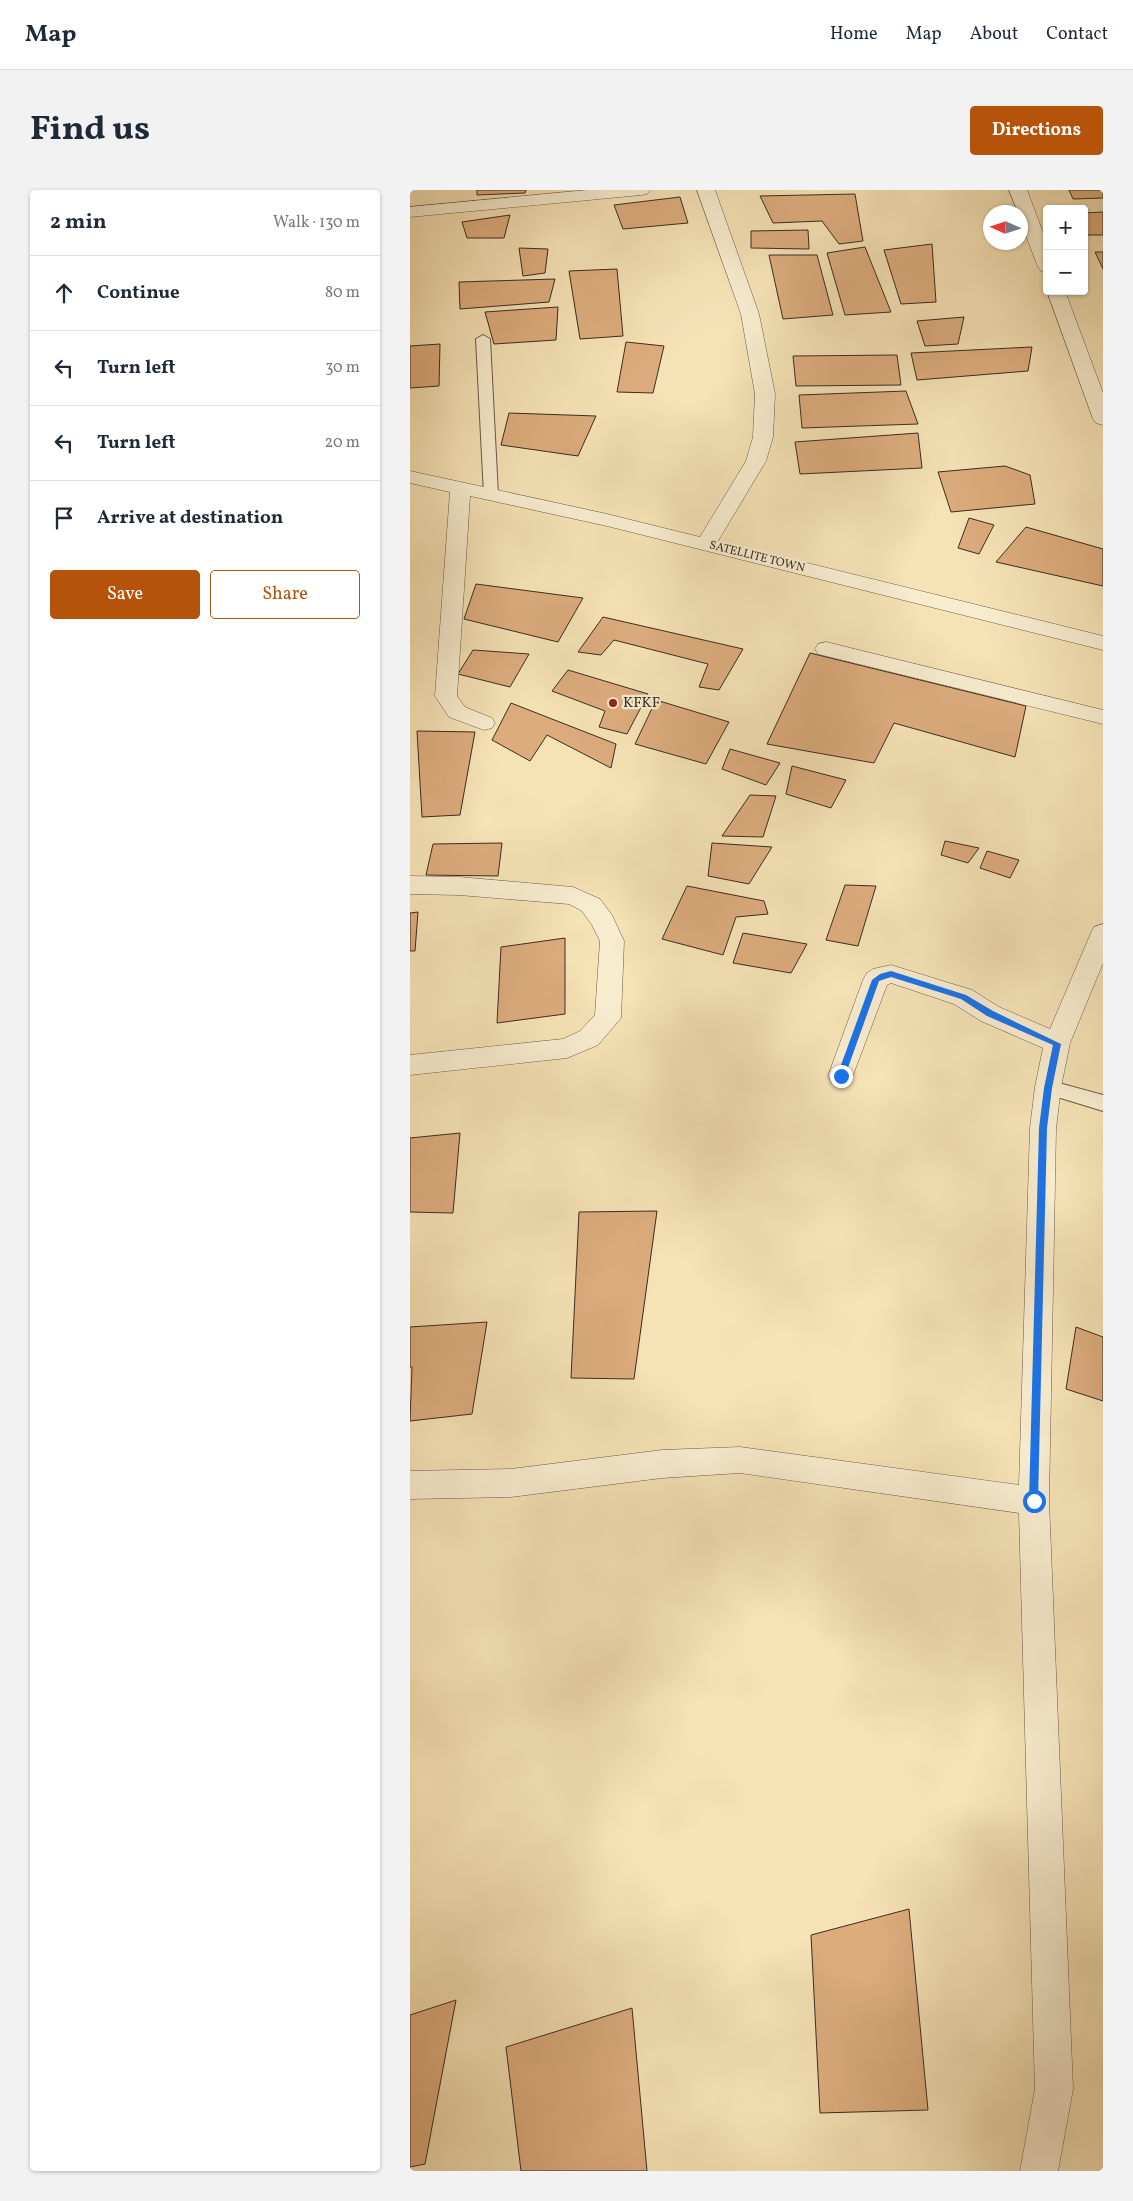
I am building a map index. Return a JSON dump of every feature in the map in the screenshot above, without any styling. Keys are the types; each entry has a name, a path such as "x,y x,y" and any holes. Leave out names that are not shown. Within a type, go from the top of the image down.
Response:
{"street":[{"path":"410,212 641,190"},
{"path":"706,190 750,314 765,394 763,437 756,461 706,544"},
{"path":"1018,190 1043,256"},
{"path":"1057,295 1103,419"},
{"name":"SATELLITE TOWN","path":"410,477 607,520 1103,643"},
{"path":"460,488 446,696 457,712 484,723"},
{"path":"826,649 1103,717"},
{"path":"410,885 459,886 573,896 591,905 603,921 612,941 608,1018 589,1038 567,1048 410,1065"},
{"path":"1039,2171 1054,2089 1034,1501 1043,1128 1048,1088 1057,1044 1103,933"},
{"path":"841,1076 876,980 891,974 964,997 990,1014 1057,1044"},
{"path":"410,1485 511,1483 662,1464 740,1460 1034,1501"}],"lane":[{"path":"483,339 492,494"},
{"path":"1048,1088 1103,1103"}],"building":[{"path":"477,190 526,190 525,193 477,195"},
{"path":"1069,190 1103,190 1103,198 1073,199"},
{"path":"855,194 863,241 839,244 822,221 773,223 760,196"},
{"path":"680,197 688,223 623,229 614,205"},
{"path":"1103,212 1103,235 1088,235 1088,213"},
{"path":"510,215 504,238 467,238 462,222"},
{"path":"808,230 809,249 751,248 751,231"},
{"path":"932,244 936,302 901,304 884,250"},
{"path":"865,247 891,312 845,315 827,253"},
{"path":"519,248 548,249 545,273 523,276"},
{"path":"1095,252 1103,252 1103,269"},
{"path":"769,255 817,255 833,315 783,319"},
{"path":"617,269 623,336 580,339 569,271"},
{"path":"555,279 549,302 460,309 459,282"},
{"path":"558,307 556,340 494,344 485,312"},
{"path":"964,317 958,344 925,346 917,321"},
{"path":"626,342 664,346 653,393 617,392"},
{"path":"440,344 439,386 410,388 410,346"},
{"path":"1032,347 1028,371 917,380 911,353"},
{"path":"897,355 901,385 796,386 793,356"},
{"path":"906,391 918,424 802,428 799,395"},
{"path":"509,413 596,416 578,456 501,445"},
{"path":"918,433 922,468 800,474 795,442"},
{"path":"1005,466 1030,475 1035,504 951,512 938,472"},
{"path":"969,518 994,525 979,554 958,548"},
{"path":"1026,527 1103,549 1103,586 996,562"},
{"path":"476,584 583,598 558,642 464,619"},
{"path":"603,617 743,649 719,690 699,687 708,664 614,640 601,655 578,652"},
{"path":"473,650 529,654 510,687 458,674"},
{"path":"810,653 1026,706 1015,757 894,723 874,763 767,744"},
{"name":"KFKF","path":"568,670 648,694 627,734 599,727 605,711 552,691"},
{"path":"656,700 729,722 706,764 635,744"},
{"path":"511,703 616,744 611,768 547,735 530,761 492,740"},
{"path":"417,731 475,732 460,815 422,817"},
{"path":"730,749 780,763 766,785 722,769"},
{"path":"792,766 846,780 831,808 786,794"},
{"path":"750,795 776,796 763,837 722,836"},
{"path":"945,841 979,848 968,863 941,855"},
{"path":"502,843 498,876 426,875 433,844"},
{"path":"712,843 772,847 749,884 708,876"},
{"path":"987,851 1019,860 1010,878 980,868"},
{"path":"845,885 876,886 858,946 826,940"},
{"path":"687,886 764,901 768,914 736,917 723,955 662,939"},
{"path":"418,912 415,951 410,951 410,913"},
{"path":"743,933 807,944 791,973 733,963"},
{"path":"565,938 565,1014 497,1023 501,947"},
{"path":"460,1133 453,1213 410,1212 410,1138"},
{"path":"657,1211 634,1379 571,1378 579,1212"},
{"path":"487,1322 472,1414 410,1421 412,1367 410,1367 410,1327"},
{"path":"1076,1327 1103,1337 1103,1401 1066,1389"},
{"path":"909,1909 928,2110 820,2113 811,1935"},
{"path":"456,2000 425,2164 410,2167 410,2015"},
{"path":"632,2008 647,2171 521,2171 506,2047"}],"place":[{"name":"KFKF","path":"613,703"}],"route":[{"path":"841,1076 876,980 891,974 964,997 990,1014 1057,1044 1048,1088 1043,1128 1034,1501"}]}
